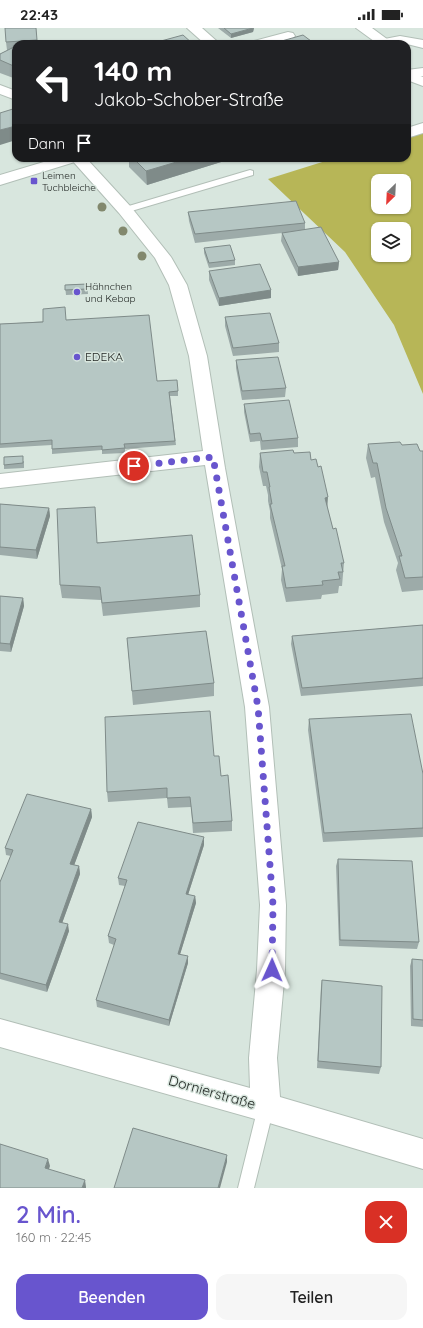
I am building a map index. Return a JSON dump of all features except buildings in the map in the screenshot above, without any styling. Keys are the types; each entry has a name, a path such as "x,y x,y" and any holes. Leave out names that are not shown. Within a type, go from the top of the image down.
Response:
{"street":[{"path":"194,28 208,40"},
{"path":"363,28 377,40"},
{"path":"274,40 288,36"},
{"path":"411,41 423,44"},
{"path":"411,74 423,72"},
{"path":"411,77 423,82"},
{"path":"0,89 12,94"},
{"path":"411,131 423,128"},
{"path":"0,180 60,162"},
{"path":"82,162 125,210 163,257 178,285 198,356 213,457 258,707 273,905 272,970 263,1058 266,1107"},
{"path":"0,481 213,457"},
{"name":"Dornierstraße","path":"0,1033 266,1107 423,1154"}],"lane":[{"path":"125,210 250,173"},
{"path":"246,1188 266,1107"}],"shaded area":[{"path":"423,131 423,394 394,325 345,252 268,179 322,162 411,162 411,135"}],"place":[{"name":"Leimen Tuchbleiche","path":"34,181"},
{"name":"Hähnchen und Kebap","path":"77,292"},
{"name":"EDEKA","path":"77,357"}],"route":[{"path":"134,466 213,457 258,707 273,905 272,970"}]}
